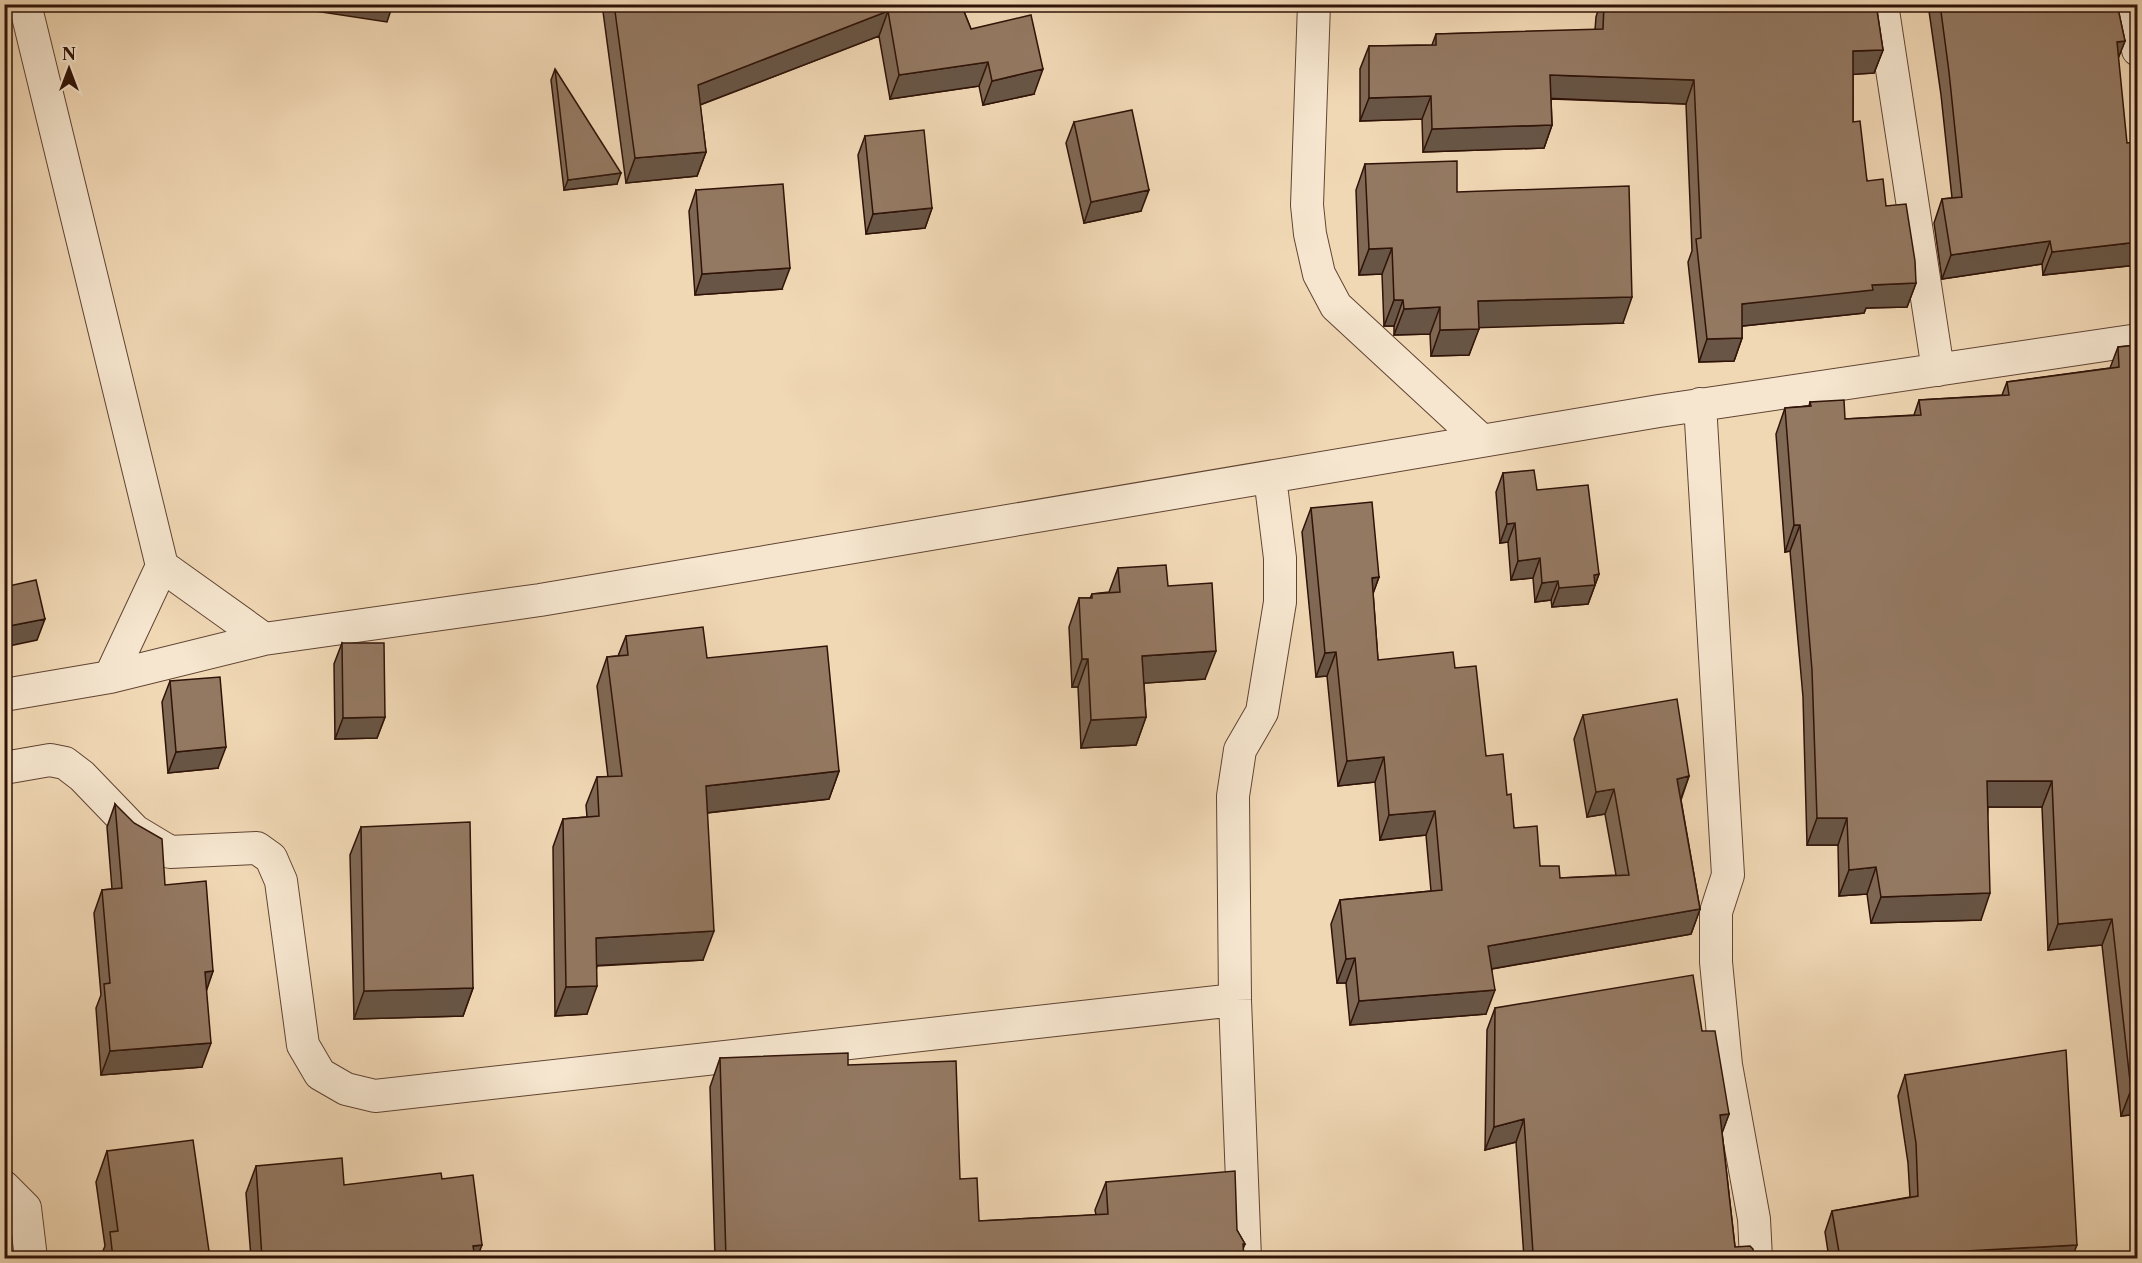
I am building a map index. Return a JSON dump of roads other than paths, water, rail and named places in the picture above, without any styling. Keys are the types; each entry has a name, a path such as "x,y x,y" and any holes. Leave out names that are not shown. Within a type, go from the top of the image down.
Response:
{"street":[{"path":"25,4 162,566 110,677"},
{"path":"1314,4 1307,205 1310,234 1319,274 1336,306 1482,441"},
{"path":"1882,4 1938,370"},
{"path":"2130,4 2138,50"},
{"path":"4,695 110,677 264,639 540,600 1700,404 2138,340"},
{"path":"1700,404 1728,876 1716,912 1716,962 1726,1065 1754,1219 1756,1258"},
{"path":"1245,1258 1234,1000 1233,796 1240,750 1262,712 1280,602 1280,558 1270,477"},
{"path":"162,566 264,639"},
{"path":"4,768 50,760 65,763 82,776 135,831 170,852 257,848 271,858 281,881 303,1045 320,1074 346,1089 375,1096 1234,1000"},
{"path":"4,1187 25,1208 30,1258"}]}
